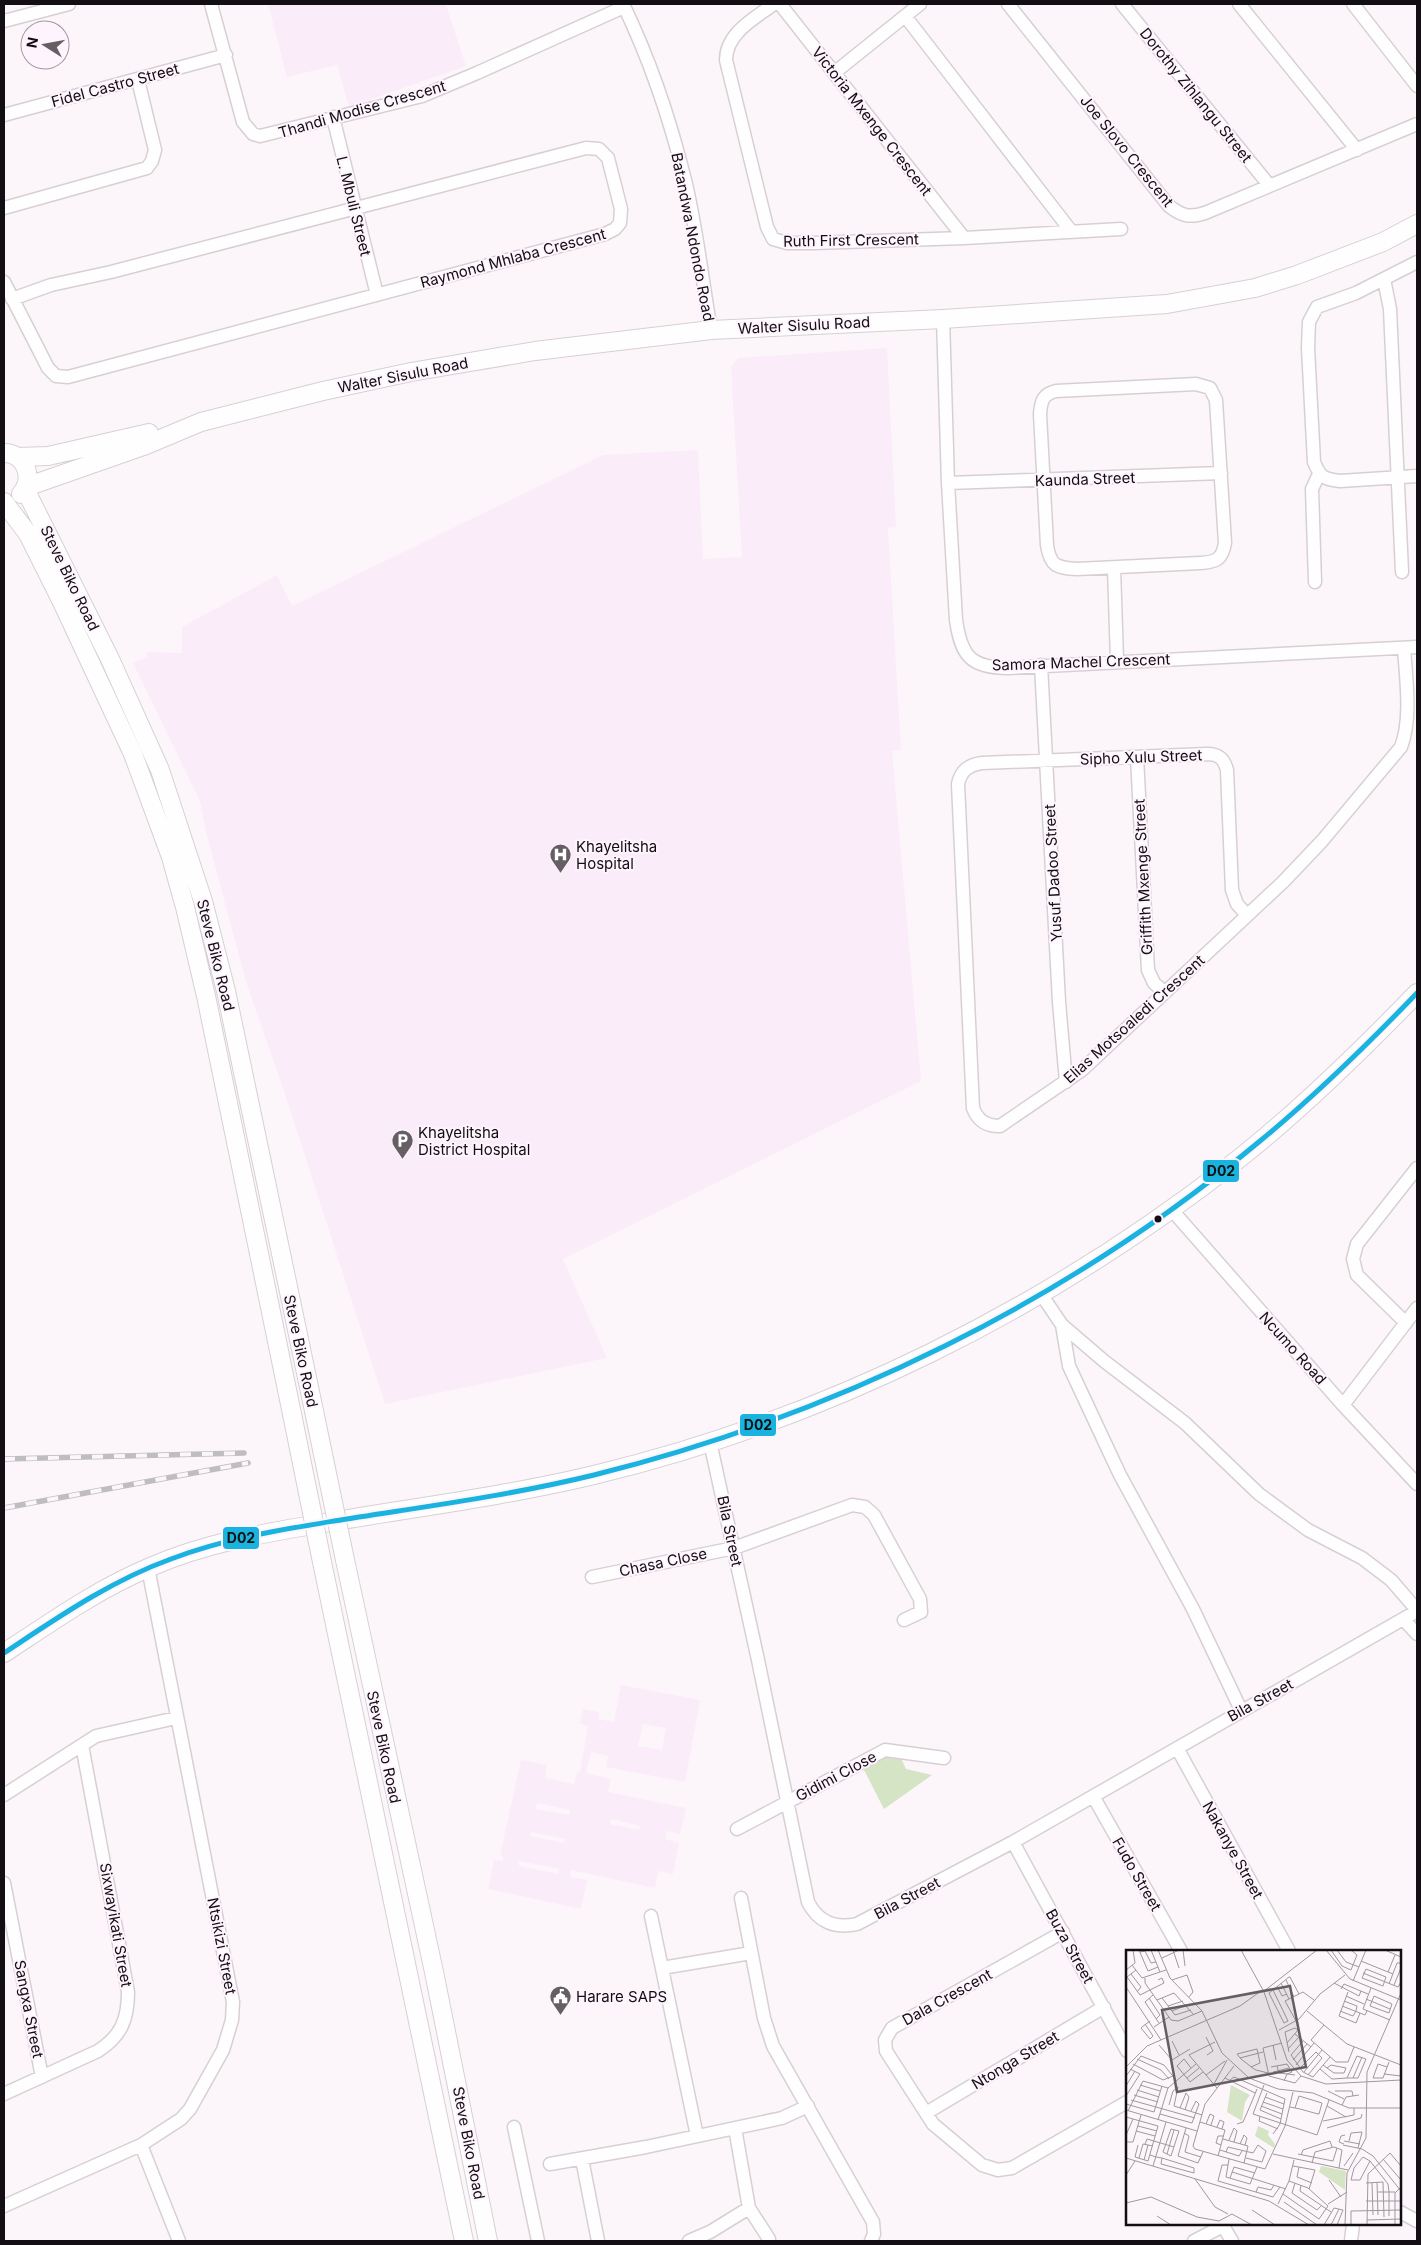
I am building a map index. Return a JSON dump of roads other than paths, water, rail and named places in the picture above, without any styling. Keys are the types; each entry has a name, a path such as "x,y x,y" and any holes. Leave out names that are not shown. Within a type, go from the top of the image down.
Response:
{"street":[{"path":"4,21 69,4"},
{"name":"Thandi Modise Crescent","path":"211,4 243,122 254,134 266,136 429,93 624,5"},
{"name":"Ruth First Crescent","path":"774,4 735,35 726,50 726,60 766,227 773,239 796,243 964,238 1121,229"},
{"name":"Victoria Mxenge Crescent","path":"780,4 964,238"},
{"path":"834,74 920,4"},
{"name":"Joe Slovo Crescent","path":"1008,4 1169,206 1180,214 1194,216 1205,213 1417,124"},
{"name":"Dorothy Zihlangu Street","path":"1122,4 1269,185"},
{"path":"1240,4 1357,150"},
{"path":"1353,4 1417,86"},
{"name":"Batandwa Ndondo Road","path":"624,5 647,58 667,114 685,180 711,330"},
{"path":"905,16 1072,231"},
{"name":"Fidel Castro Street","path":"4,115 226,55"},
{"path":"4,208 147,168 152,161 155,150 138,80"},
{"name":"L. Mbuli Street","path":"333,118 377,295"},
{"name":"Raymond Mhlaba Crescent","path":"4,282 12,299 51,373 61,377 605,234 615,229 620,223 621,208 605,153 599,149 586,148 51,285 12,299"},
{"name":"Walter Sisulu Road","path":"8,453 48,456 186,427 314,394 411,372 535,350 711,330 943,319 1166,304 1236,292 1288,278 1338,261 1383,242 1417,224"},
{"path":"1315,582 1312,489 1319,474 1314,452 1308,348 1310,322 1317,308 1356,293 1417,262"},
{"path":"1384,279 1390,310 1402,572"},
{"name":"Samora Machel Crescent","path":"943,319 948,483 956,620 959,641 964,652 982,665 994,668 1411,648"},
{"path":"1196,384 1210,388 1216,400 1221,473 1224,543 1221,557 1217,561 1114,568 1064,568 1052,562 1048,557 1044,481 1040,414 1042,398 1048,393 1196,384"},
{"name":"Walter Sisulu Road","path":"4,501 15,498 25,488 146,445 186,427"},
{"name":"Steve Biko Road","path":"8,453 23,462 28,474 25,488 110,659 160,770 201,893 226,990 345,1560 434,1972 488,2241"},
{"name":"Kaunda Street","path":"948,483 1044,481 1221,473"},
{"path":"1319,474 1328,480 1340,481 1417,476"},
{"name":"Steve Biko Road","path":"4,501 28,534 133,754 171,857 185,907 206,996 464,2241"},
{"path":"1114,568 1118,661"},
{"name":"Elias Motsoaledi Crescent","path":"1047,761 972,765 964,770 958,784 973,1108 981,1121 992,1126 1000,1126 1082,1070 1283,882 1322,841 1401,747 1406,736 1411,648"},
{"name":"Yusuf Dadoo Street","path":"1041,665 1059,1002 1066,1082"},
{"name":"Sipho Xulu Street","path":"1047,761 1213,754 1224,760 1228,770 1232,890 1237,904 1247,915"},
{"name":"Griffith Mxenge Street","path":"1137,757 1148,970 1154,983 1164,992"},
{"path":"4,1653 73,1607 148,1568 201,1549 232,1540 340,1520 519,1492 598,1474 710,1442 786,1416 868,1382 941,1348 1041,1294 1100,1258 1237,1160 1320,1090 1417,992"},
{"path":"1406,1323 1357,1275 1353,1259 1357,1244 1417,1168"},
{"name":"Ncumo Road","path":"1171,1209 1343,1404 1417,1484"},
{"path":"1041,1294 1062,1325 1104,1361 1185,1423 1260,1494 1308,1530 1362,1558 1391,1580 1417,1610"},
{"path":"1343,1404 1417,1308"},
{"path":"1062,1325 1069,1366 1120,1474 1193,1609 1241,1710"},
{"name":"Bila Street","path":"710,1442 808,1902 819,1918 837,1926 857,1924 1013,1842 1417,1610"},
{"name":"Chasa Close","path":"592,1577 734,1548 852,1505 865,1507 874,1515 921,1603 921,1612 904,1620"},
{"name":"Ntsikizi Street","path":"4,2206 141,2145 174,2125 190,2109 223,2050 232,2020 231,1992 148,1568"},
{"path":"1403,1619 1417,1634"},
{"path":"4,1795 96,1736 176,1718"},
{"name":"Sixwayikati Street","path":"4,2094 98,2051 111,2042 121,2029 128,2006 128,1992 82,1745"},
{"name":"Nakanye Street","path":"1177,1748 1288,1950"},
{"name":"Gidimi Close","path":"737,1829 885,1750 944,1758"},
{"name":"Fudo Street","path":"1092,1796 1180,1950"},
{"name":"Buza Street","path":"1013,1842 1126,2049"},
{"name":"Sangxa Street","path":"4,1883 42,2077"},
{"path":"741,1898 764,2018 773,2046 872,2222 874,2234 871,2241"},
{"path":"650,1916 697,2136"},
{"name":"Dala Crescent","path":"1062,1932 890,2030 885,2040 886,2051 933,2124 982,2165 992,2169 1004,2170 1012,2168 1126,2103"},
{"path":"662,1968 752,1953"},
{"name":"Ntonga Street","path":"926,2114 1104,2007"},
{"path":"550,2164 782,2118 808,2106"},
{"path":"514,2127 538,2241"},
{"path":"735,2128 749,2208 768,2239"},
{"path":"141,2145 179,2241"},
{"path":"582,2159 598,2241"},
{"path":"689,2241 710,2232 749,2208"},
{"path":"1401,2213 1417,2221"},
{"path":"1194,2241 1223,2225 1232,2241"},
{"path":"1351,2241 1352,2225"}],"railway":[{"path":"4,1459 244,1453"},
{"path":"4,1508 248,1463"}],"place":[{"name":"Khayelitsha Hospital","path":"560,874"},
{"name":"Khayelitsha District Hospital","path":"402,1160"},
{"name":"Harare SAPS","path":"560,2015"}]}
